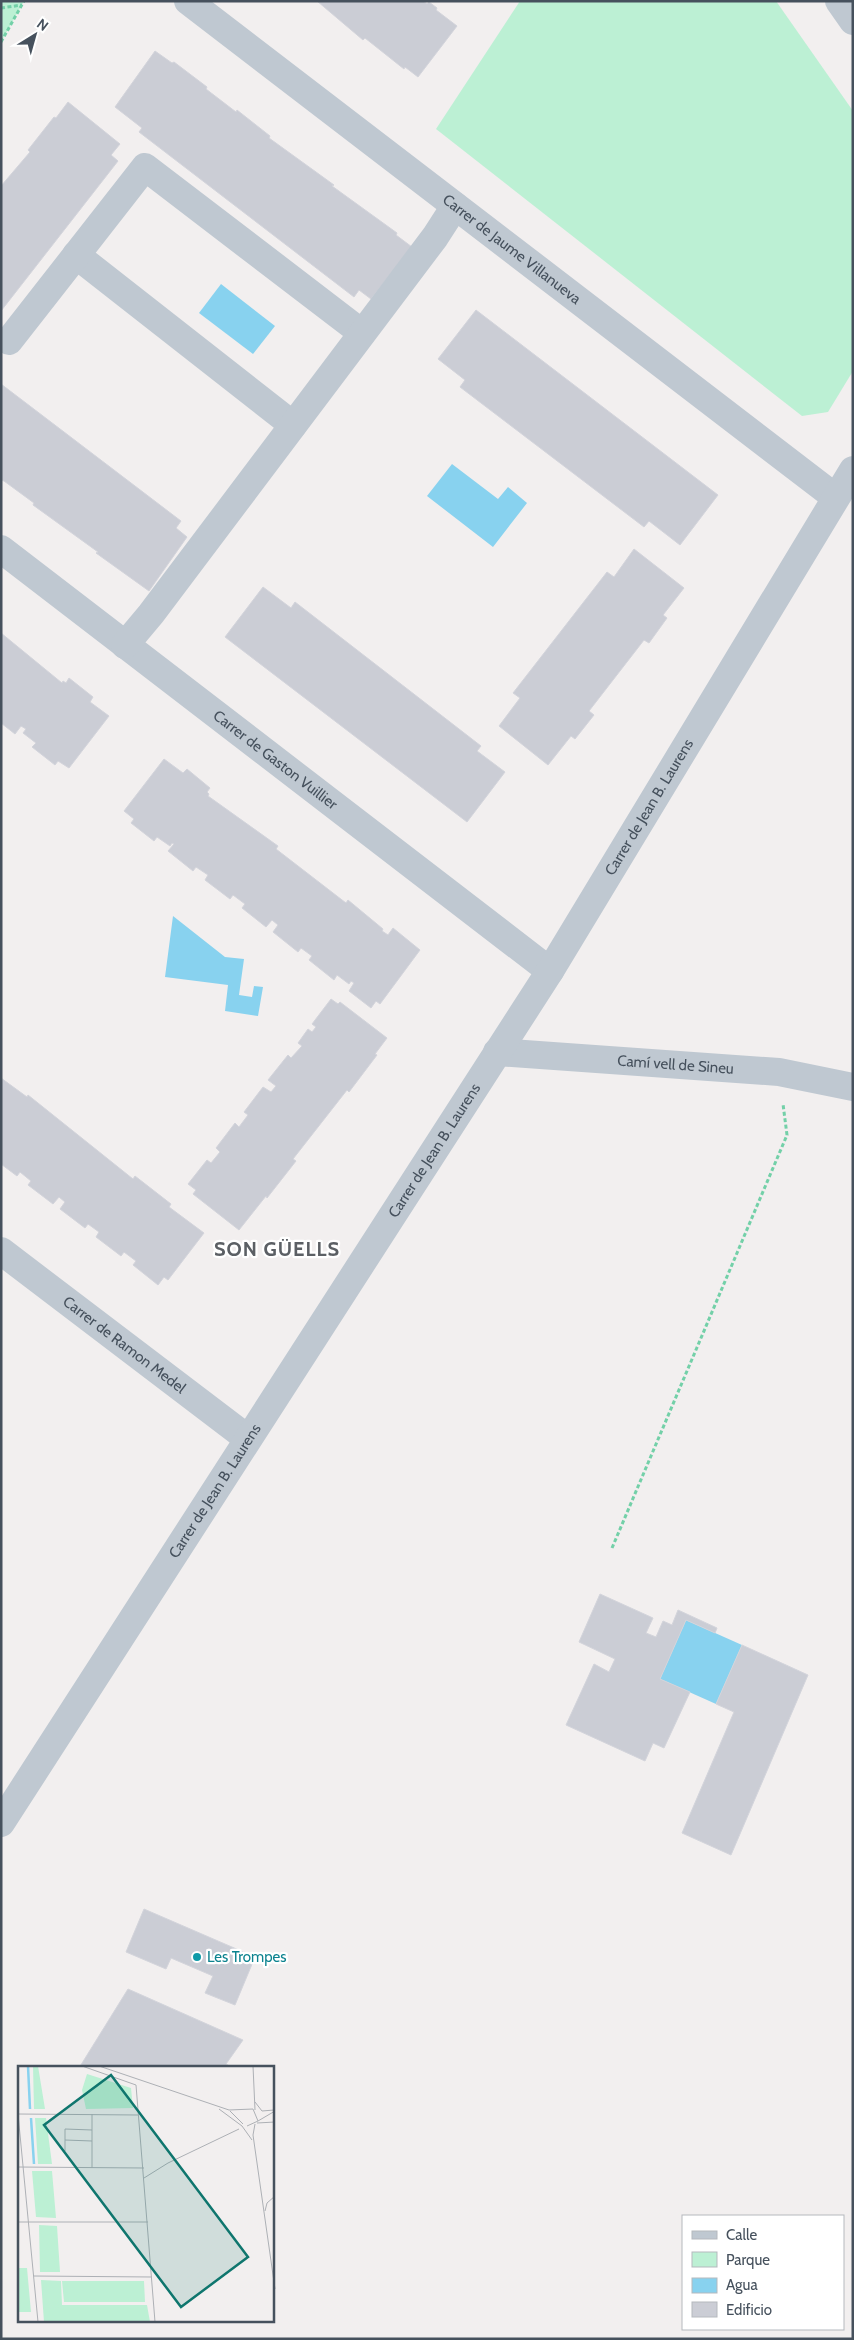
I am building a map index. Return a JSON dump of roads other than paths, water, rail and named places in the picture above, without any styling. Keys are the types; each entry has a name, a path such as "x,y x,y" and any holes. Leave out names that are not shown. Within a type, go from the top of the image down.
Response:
{"street":[{"name":"Carrer de Jaume Villanueva","path":"188,1 835,497"},
{"path":"839,1 853,22"},
{"path":"9,341 145,167 362,333"},
{"path":"125,644 151,614 435,237 455,206"},
{"path":"76,255 293,425"},
{"name":"Carrer de Jean B. Laurens","path":"1,1823 247,1438 550,972 853,470"},
{"name":"Carrer de Gaston Vuillier","path":"1,549 550,972"},
{"name":"Camí vell de Sineu","path":"497,1052 779,1072 853,1087"},
{"name":"Carrer de Ramon Medel","path":"1,1251 247,1438"}],"water":[{"path":"221,284 275,326 253,354 199,313"},
{"path":"452,464 498,499 508,487 527,503 493,547 427,496"},
{"path":"173,916 225,957 244,959 239,995 252,997 254,986 263,987 258,1016 225,1011 228,985 165,977"},
{"path":"686,1620 742,1645 716,1704 660,1679"}],"place":[{"name":"Les Trompes","path":"197,1957"}],"district":[{"name":"SON GÜELLS","path":"277,1249"}]}
